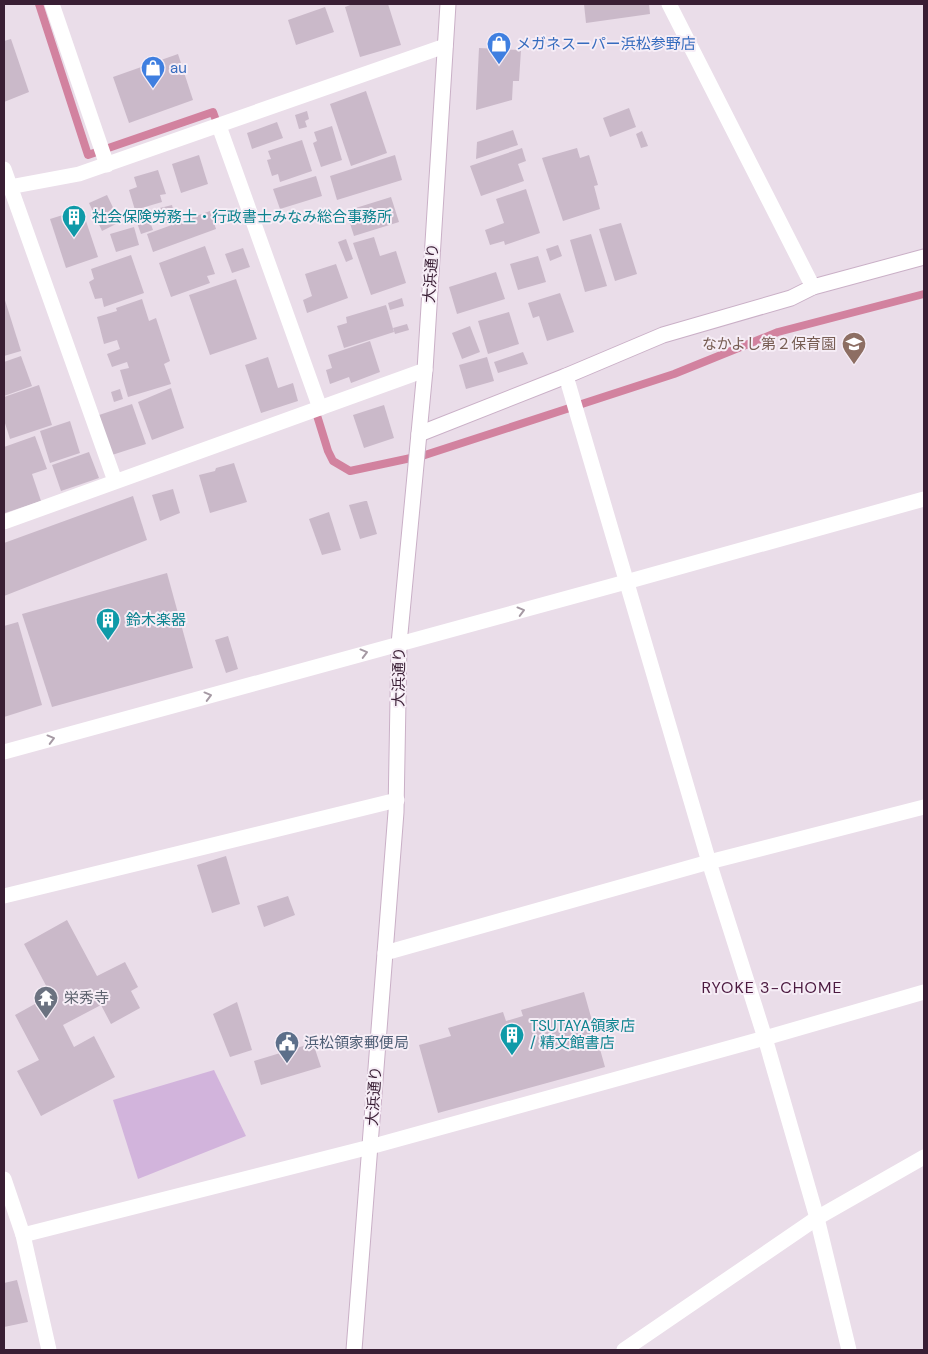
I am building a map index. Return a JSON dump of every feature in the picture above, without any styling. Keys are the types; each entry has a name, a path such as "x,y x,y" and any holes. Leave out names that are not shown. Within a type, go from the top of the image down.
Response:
{"street":[{"path":"52,4 107,165"},
{"name":"大浜通り","path":"354,1350 397,800 399,644 425,370 448,4"},
{"path":"669,4 813,287"},
{"path":"7,188 79,174 107,165 445,46"},
{"path":"219,126 320,408"},
{"path":"4,169 7,188 115,481"},
{"path":"419,434 566,376 663,335 792,298 813,287 924,257"},
{"path":"4,522 425,370"},
{"path":"566,376 709,862 765,1038 817,1218 849,1350"},
{"path":"4,752 924,499"},
{"path":"4,896 397,800"},
{"path":"385,954 709,862 924,807"},
{"path":"22,1235 370,1148 924,992"},
{"path":"624,1350 817,1218 924,1157"},
{"path":"4,1179 22,1235 48,1350"}],"shaded area":[{"path":"214,1070 246,1136 138,1179 113,1100"}],"building":[{"path":"353,4 388,4 401,45 360,57 345,7"},
{"path":"584,4 649,4 650,14 586,23"},
{"path":"325,7 334,32 296,45 288,20"},
{"path":"11,39 29,92 4,102 4,41"},
{"name":"メガネスーパー浜松参野店","path":"479,48 521,50 519,81 513,81 512,100 476,110"},
{"name":"au","path":"178,54 193,100 129,123 113,77"},
{"path":"366,91 387,153 351,166 330,104"},
{"path":"629,108 636,127 610,137 603,118"},
{"path":"307,111 309,119 305,121 307,127 299,129 295,115"},
{"path":"277,122 283,138 252,149 247,133"},
{"path":"332,126 342,160 321,167 313,143 317,141 314,132"},
{"path":"513,130 518,145 476,159 477,142"},
{"path":"642,131 648,146 641,148 636,134"},
{"path":"302,140 312,171 280,182 278,174 272,176 267,160 271,159 268,151"},
{"path":"522,148 526,161 518,164 524,181 481,196 470,166"},
{"path":"577,148 580,158 589,155 598,185 594,186 600,209 563,221 542,158"},
{"path":"199,155 208,184 181,193 172,164"},
{"path":"395,155 402,180 337,200 330,176"},
{"path":"158,170 166,194 160,195 162,202 135,210 129,190 137,187 134,177"},
{"path":"316,176 322,196 280,209 273,189"},
{"path":"526,189 540,233 505,245 504,241 490,245 485,230 504,223 496,199"},
{"path":"107,195 120,222 102,231 89,203"},
{"path":"391,197 399,222 354,236 346,211"},
{"path":"172,205 176,221 159,224 156,209"},
{"name":"社会保険労務士・行政書士みなみ総合事務所","path":"82,209 98,257 66,268 50,219"},
{"path":"210,211 216,229 153,252 147,234"},
{"path":"147,213 153,230 141,234 135,217"},
{"path":"621,223 637,274 615,281 599,229"},
{"path":"134,227 139,245 116,252 110,234"},
{"path":"591,234 607,286 585,292 570,240"},
{"path":"374,237 380,256 396,251 406,283 371,295 353,243"},
{"path":"346,239 353,259 346,262 338,242"},
{"path":"558,245 562,256 550,261 546,249"},
{"path":"205,246 215,274 207,276 210,283 171,297 159,263"},
{"path":"243,248 250,267 232,273 225,254"},
{"path":"131,255 144,293 104,307 102,298 95,299 89,282 94,279 91,269"},
{"path":"538,256 546,282 518,290 510,264"},
{"path":"336,264 348,298 307,313 303,300 312,296 305,274"},
{"path":"496,272 505,299 457,314 449,287"},
{"path":"236,279 257,339 210,355 189,295"},
{"path":"560,293 574,332 547,341 539,316 533,318 528,303"},
{"path":"4,297 21,351 4,356"},
{"path":"402,298 404,306 390,310 388,303"},
{"path":"142,299 149,321 156,318 170,361 164,364 171,384 128,397 120,370 129,368 127,362 112,367 107,354 120,349 117,340 104,344 97,317 117,311 116,308"},
{"path":"386,305 394,332 344,348 337,326 347,323 346,317"},
{"path":"509,312 519,344 488,354 478,321"},
{"path":"407,324 409,330 395,334 393,328"},
{"path":"470,326 480,352 462,359 452,333"},
{"path":"370,341 380,372 351,383 349,377 330,384 326,370 332,368 328,355"},
{"path":"523,352 528,364 498,373 494,362"},
{"path":"21,356 32,386 4,396 4,362"},
{"path":"268,357 278,388 293,383 298,401 261,413 245,365"},
{"path":"487,357 494,381 466,389 459,365"},
{"path":"39,385 52,425 10,439 4,420 4,397"},
{"path":"171,388 184,428 152,440 138,402"},
{"path":"120,389 123,399 114,402 111,392"},
{"path":"132,404 146,444 112,455 99,415"},
{"path":"384,405 394,438 364,448 353,415"},
{"path":"70,421 80,453 50,463 40,431"},
{"path":"35,436 47,469 32,474 41,501 5,513 4,447"},
{"path":"89,452 99,478 61,491 52,465"},
{"path":"234,463 247,502 210,513 199,475"},
{"path":"173,489 180,513 160,521 152,495"},
{"path":"133,496 147,540 4,596 4,543"},
{"path":"367,501 377,534 360,539 349,505"},
{"path":"329,512 341,550 322,555 309,519"},
{"name":"鈴木楽器","path":"167,573 193,668 52,707 22,614"},
{"path":"18,622 42,705 4,717 4,626"},
{"path":"228,636 238,669 226,673 215,640"},
{"path":"226,856 240,904 212,913 197,865"},
{"path":"288,896 295,915 264,927 257,906"},
{"name":"栄秀寺","path":"67,920 97,976 125,962 138,987 131,991 140,1008 111,1024 101,1005 63,1025 74,1047 94,1036 115,1077 41,1116 17,1071 39,1060 15,1015 51,995 24,944"},
{"name":"TSUTAYA領家店 / 精文館書店","path":"584,992 605,1067 438,1113 419,1045 451,1036 448,1028 503,1012 506,1021 523,1016 521,1010"},
{"path":"237,1002 252,1050 230,1057 213,1014"},
{"name":"浜松領家郵便局","path":"313,1043 321,1067 261,1085 254,1061"},
{"path":"17,1280 28,1322 4,1327 4,1283"}],"waterway":[{"path":"39,4 88,155 213,112 218,126"},
{"path":"315,409 333,461 350,471 425,455 674,374 778,332 924,294"}],"place":[{"name":"メガネスーパー浜松参野店","path":"499,65"},
{"name":"au","path":"153,89"},
{"name":"社会保険労務士・行政書士みなみ総合事務所","path":"74,238"},
{"name":"なかよし第２保育園","path":"854,365"},
{"name":"鈴木楽器","path":"108,641"},
{"name":"栄秀寺","path":"46,1019"},
{"name":"TSUTAYA領家店 / 精文館書店","path":"512,1056"},
{"name":"浜松領家郵便局","path":"287,1064"}],"district":[{"name":"RYOKE 3-CHOME","path":"772,987"}]}
